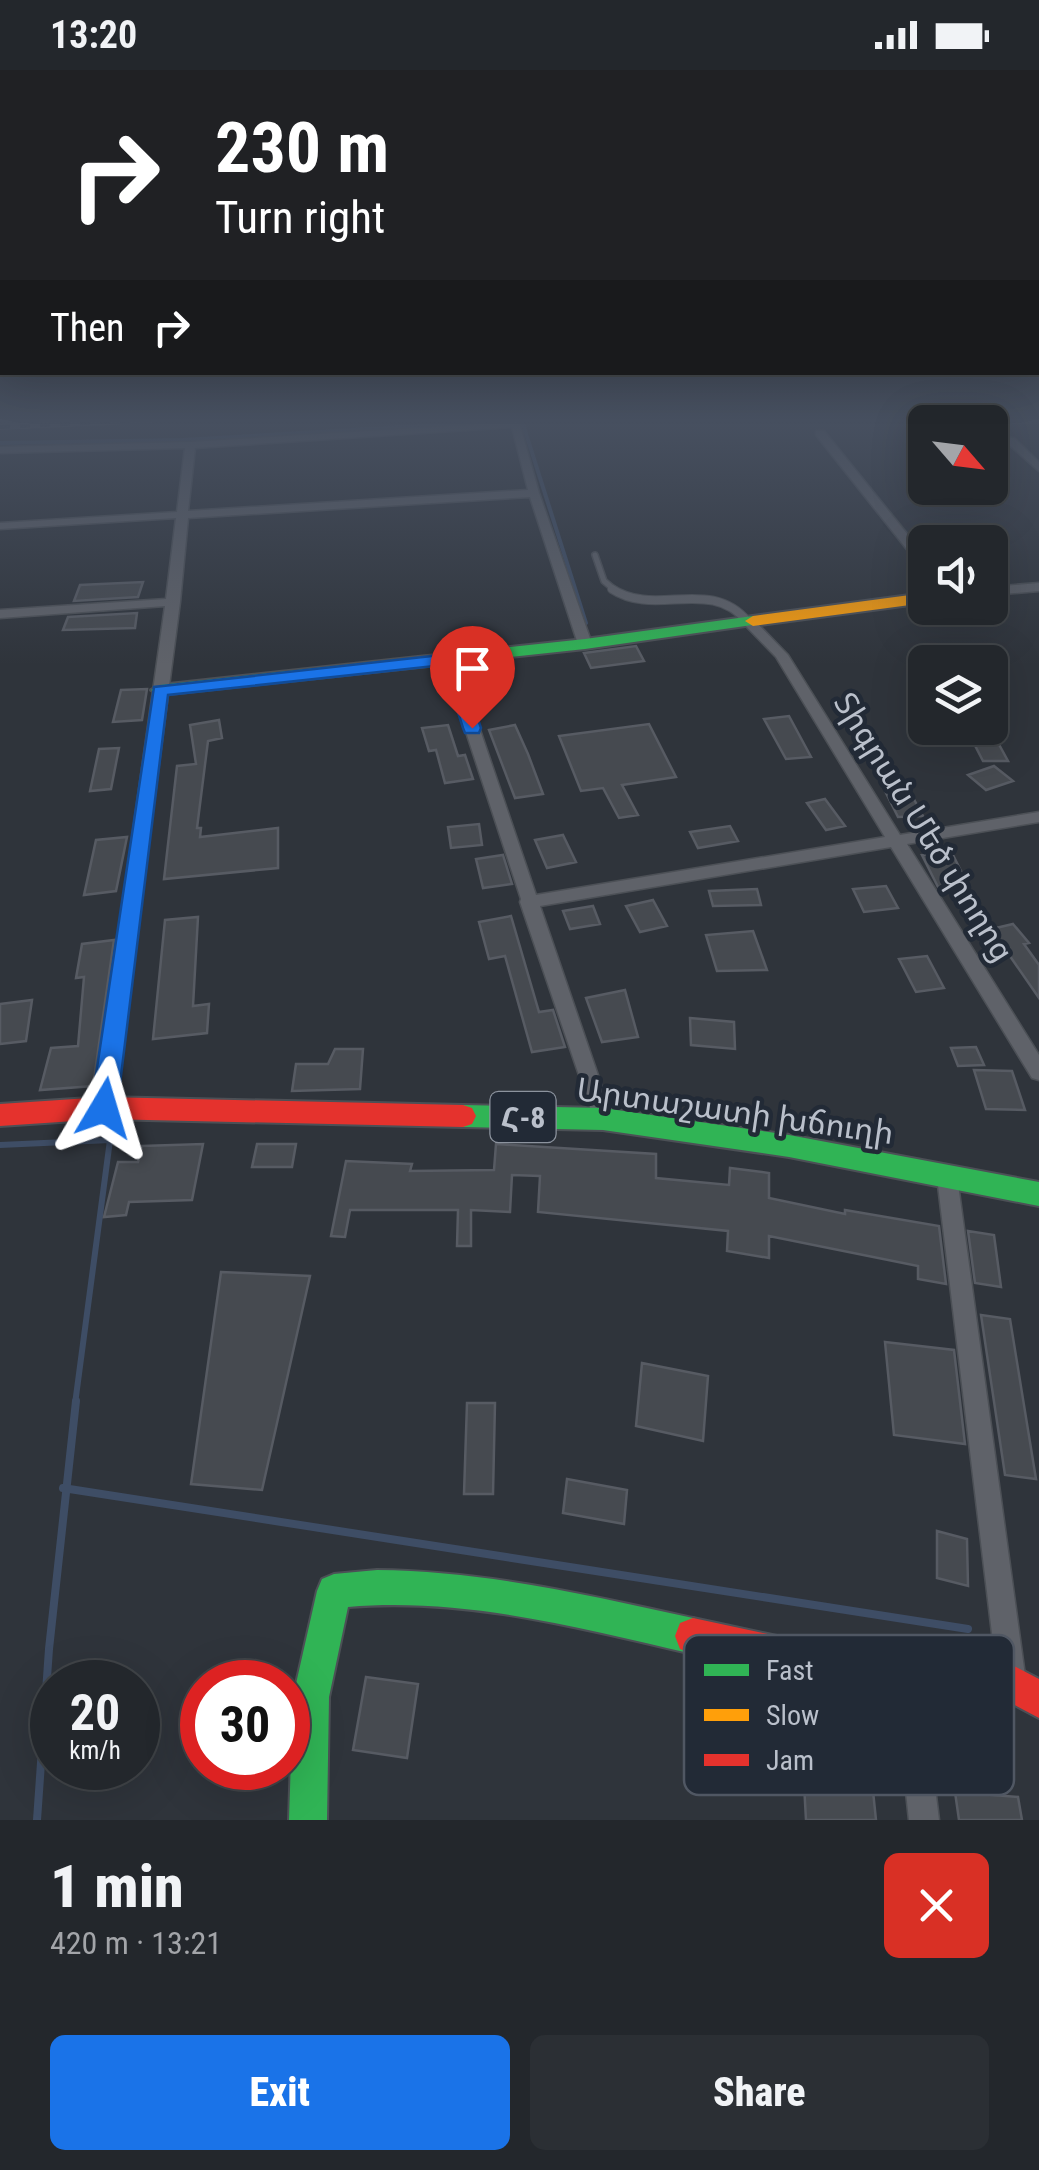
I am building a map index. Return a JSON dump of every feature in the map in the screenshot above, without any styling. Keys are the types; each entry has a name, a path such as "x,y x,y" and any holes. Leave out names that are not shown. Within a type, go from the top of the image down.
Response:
{"street":[{"path":"104,1108 174,602 184,502"},
{"path":"0,526 401,502"},
{"path":"537,502 585,644"},
{"path":"875,502 908,543"},
{"path":"1008,590 1039,587"},
{"path":"160,690 585,644 908,600"},
{"path":"0,614 174,602"},
{"name":"Տիգրան Մեծ փողոց","path":"748,622 780,654 1039,1072"},
{"path":"450,659 602,1119"},
{"path":"528,902 1039,817"},
{"name":"Արտաշատի խճուղի","path":"0,1114 104,1108 602,1119 789,1146 1039,1194"},
{"path":"947,1177 1006,1635"},
{"path":"308,1820 311,1696 334,1591 384,1584 556,1606 690,1635"},
{"path":"1014,1683 1039,1700"},
{"path":"921,1795 924,1820"}],"lane":[{"path":"595,554 604,582 615,591 675,602 717,600 730,604 748,622"}],"building":[{"path":"143,582 138,597 74,601 80,585"},
{"path":"137,613 135,628 63,630 68,617"},
{"path":"636,646 644,661 591,668 584,653"},
{"path":"147,689 142,720 113,722 121,690"},
{"path":"789,716 811,757 786,759 764,719"},
{"path":"219,720 222,738 208,741 197,828 201,828 200,837 278,828 278,868 164,879 177,766 196,764 190,725"},
{"path":"649,724 676,777 622,785 638,815 619,818 603,788 581,791 559,736"},
{"path":"448,725 458,756 465,755 473,779 445,783 436,750 429,751 422,728"},
{"path":"515,725 543,794 515,798 489,730"},
{"path":"975,745 999,745 1008,761 983,761"},
{"path":"119,748 111,789 90,791 99,749"},
{"path":"994,766 1013,781 986,790 968,775"},
{"path":"910,792 923,816 898,817 886,793"},
{"path":"825,799 845,826 826,830 807,803"},
{"path":"479,824 482,845 451,848 448,827"},
{"path":"730,826 738,841 698,848 690,832"},
{"path":"563,835 576,862 547,868 535,840"},
{"path":"127,837 116,891 84,895 96,840"},
{"path":"952,853 968,885 938,887 922,855"},
{"path":"503,855 512,884 483,888 476,859"},
{"path":"886,886 898,908 864,912 853,889"},
{"path":"757,889 761,905 713,906 709,891"},
{"path":"653,900 667,926 640,932 626,906"},
{"path":"593,906 600,924 570,929 563,911"},
{"path":"511,916 539,1012 553,1010 565,1047 532,1052 505,956 489,959 479,922"},
{"path":"198,917 193,1006 209,1004 207,1033 153,1039 165,920"},
{"path":"1013,924 1029,943 1024,944 1039,965 1039,998 1005,949 994,951 979,932"},
{"path":"753,931 767,970 717,971 706,935"},
{"path":"114,940 93,1086 40,1090 51,1048 78,1046 84,977 76,978 82,944"},
{"path":"927,956 944,988 916,992 899,959"},
{"path":"625,990 638,1037 602,1042 586,998"},
{"path":"32,1000 26,1041 0,1044 0,1004"},
{"path":"690,1018 734,1022 735,1049 691,1045"},
{"path":"976,1047 984,1065 958,1066 951,1048"},
{"path":"335,1049 363,1049 360,1089 292,1091 296,1064 328,1064"},
{"path":"974,1070 1012,1071 1025,1110 986,1109"},
{"path":"203,1144 192,1200 129,1202 126,1215 104,1217 118,1162 138,1162 142,1146"},
{"path":"257,1144 296,1144 292,1167 252,1167"},
{"path":"496,1144 656,1154 656,1178 729,1185 730,1168 769,1173 769,1198 845,1214 845,1210 939,1226 946,1284 918,1279 918,1266 769,1236 769,1258 727,1251 728,1231 538,1212 540,1176 512,1175 510,1212 471,1210 471,1246 457,1246 458,1210 350,1210 345,1237 331,1236 346,1161 412,1164 410,1171 494,1170"},
{"path":"968,1231 994,1235 1001,1287 975,1283"},
{"path":"221,1272 310,1276 262,1490 191,1484"},
{"path":"981,1315 1010,1319 1036,1479 1005,1475"},
{"path":"885,1342 954,1350 965,1444 894,1435"},
{"path":"642,1363 708,1376 703,1441 636,1426"},
{"path":"467,1403 495,1403 493,1494 464,1494"},
{"path":"567,1479 627,1490 624,1524 563,1513"},
{"path":"937,1531 967,1539 968,1586 937,1578"},
{"path":"366,1677 418,1684 407,1758 353,1750"},
{"path":"805,1795 873,1795 876,1820 806,1820"},
{"path":"955,1795 1018,1797 1022,1820 959,1820"}],"waterway":[{"path":"548,502 586,623"},
{"path":"0,1145 110,1140 75,1404"},
{"path":"66,1489 76,1401"},
{"path":"37,1820 49,1649 66,1489"},
{"path":"66,1489 968,1629"}],"traffic: fast":[{"path":"160,690 585,644 753,621"},
{"path":"463,1116 603,1119 789,1146 1039,1194"},
{"path":"308,1820 311,1697 334,1591 377,1587 468,1592 688,1635"}],"traffic: slow":[{"path":"753,621 908,600"}],"traffic: jam":[{"path":"0,1115 104,1108 463,1116"},
{"path":"1014,1684 1039,1700"}],"route":[{"path":"104,1108 160,690 450,659 472,728"}]}
